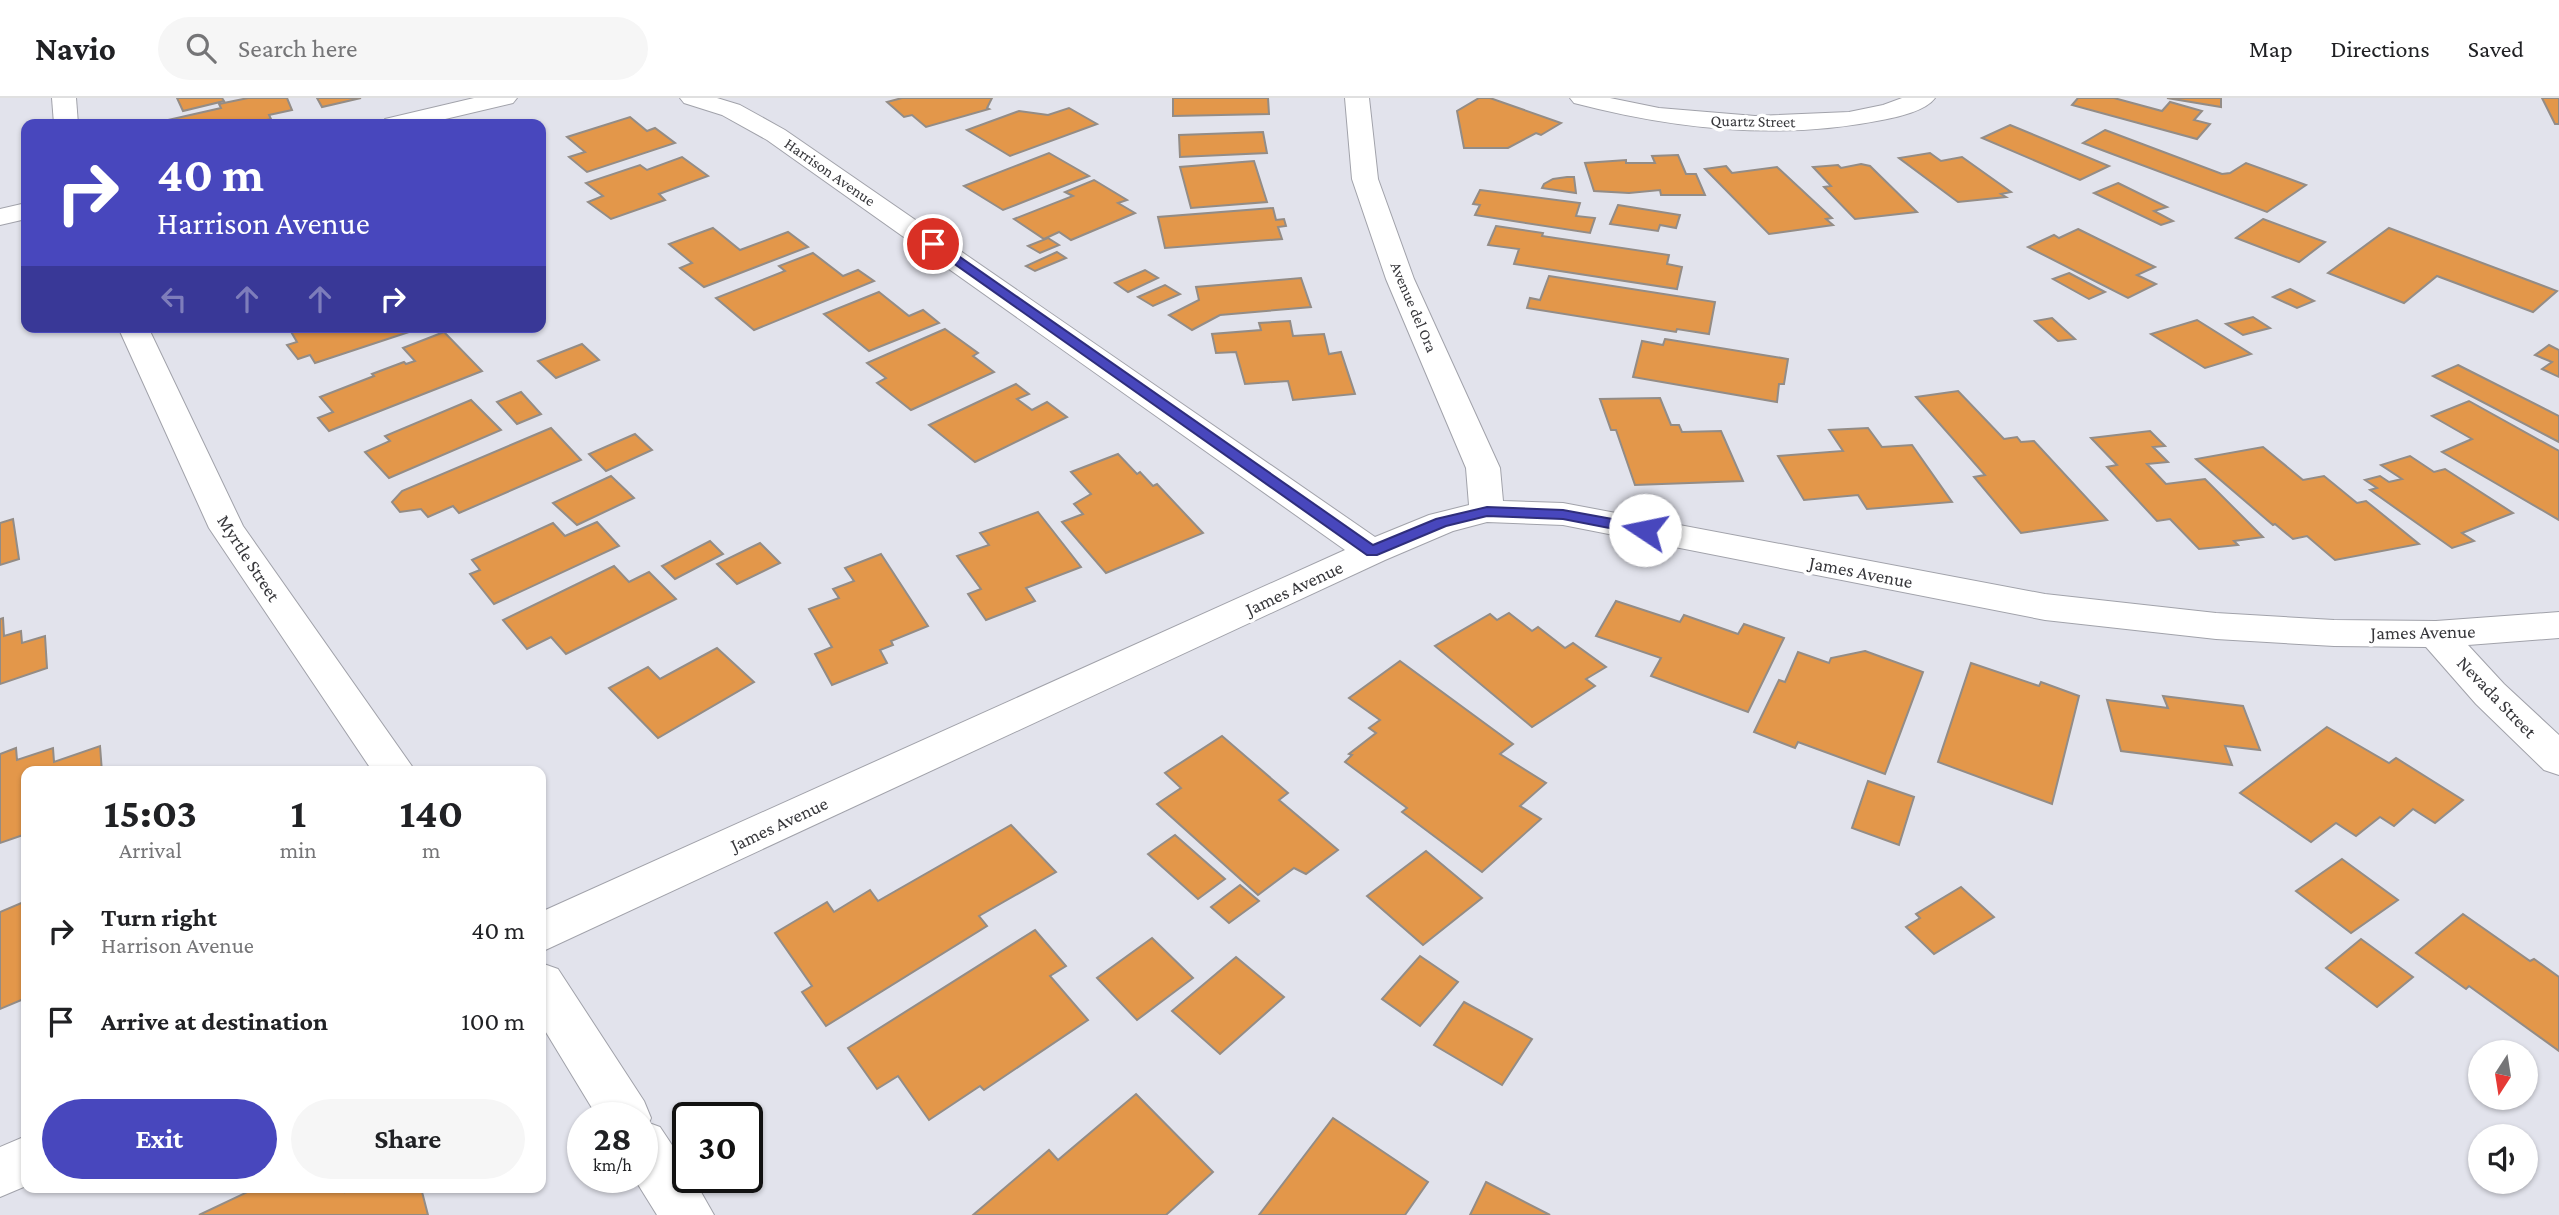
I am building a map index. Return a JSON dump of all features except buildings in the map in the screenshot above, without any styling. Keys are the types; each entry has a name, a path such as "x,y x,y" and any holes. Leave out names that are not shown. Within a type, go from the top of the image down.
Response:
{"street":[{"path":"64,98 66,119"},
{"path":"415,119 505,98"},
{"name":"Harrison Avenue","path":"692,98 731,110 776,135 1372,552"},
{"name":"Avenue del Ora","path":"1357,98 1365,178 1400,279 1483,468 1487,511"},
{"name":"Quartz Street","path":"1582,98 1620,110 1701,120 1766,124 1825,121 1881,114 1923,98"},
{"path":"0,217 21,212"},
{"name":"Myrtle Street","path":"136,333 227,528 391,766"},
{"name":"James Avenue","path":"546,931 1372,552 1441,523 1487,511 1563,514 2045,607 2216,626 2334,633 2436,634 2559,625"},
{"name":"Nevada Street","path":"2436,634 2490,694 2559,759"},
{"path":"546,992 616,1102"},
{"path":"0,1172 21,1163"},
{"path":"658,1169 687,1215"}],"route":[{"path":"933,244 1318,511 1372,552 1441,523 1487,511 1563,514 1645,530"}]}
